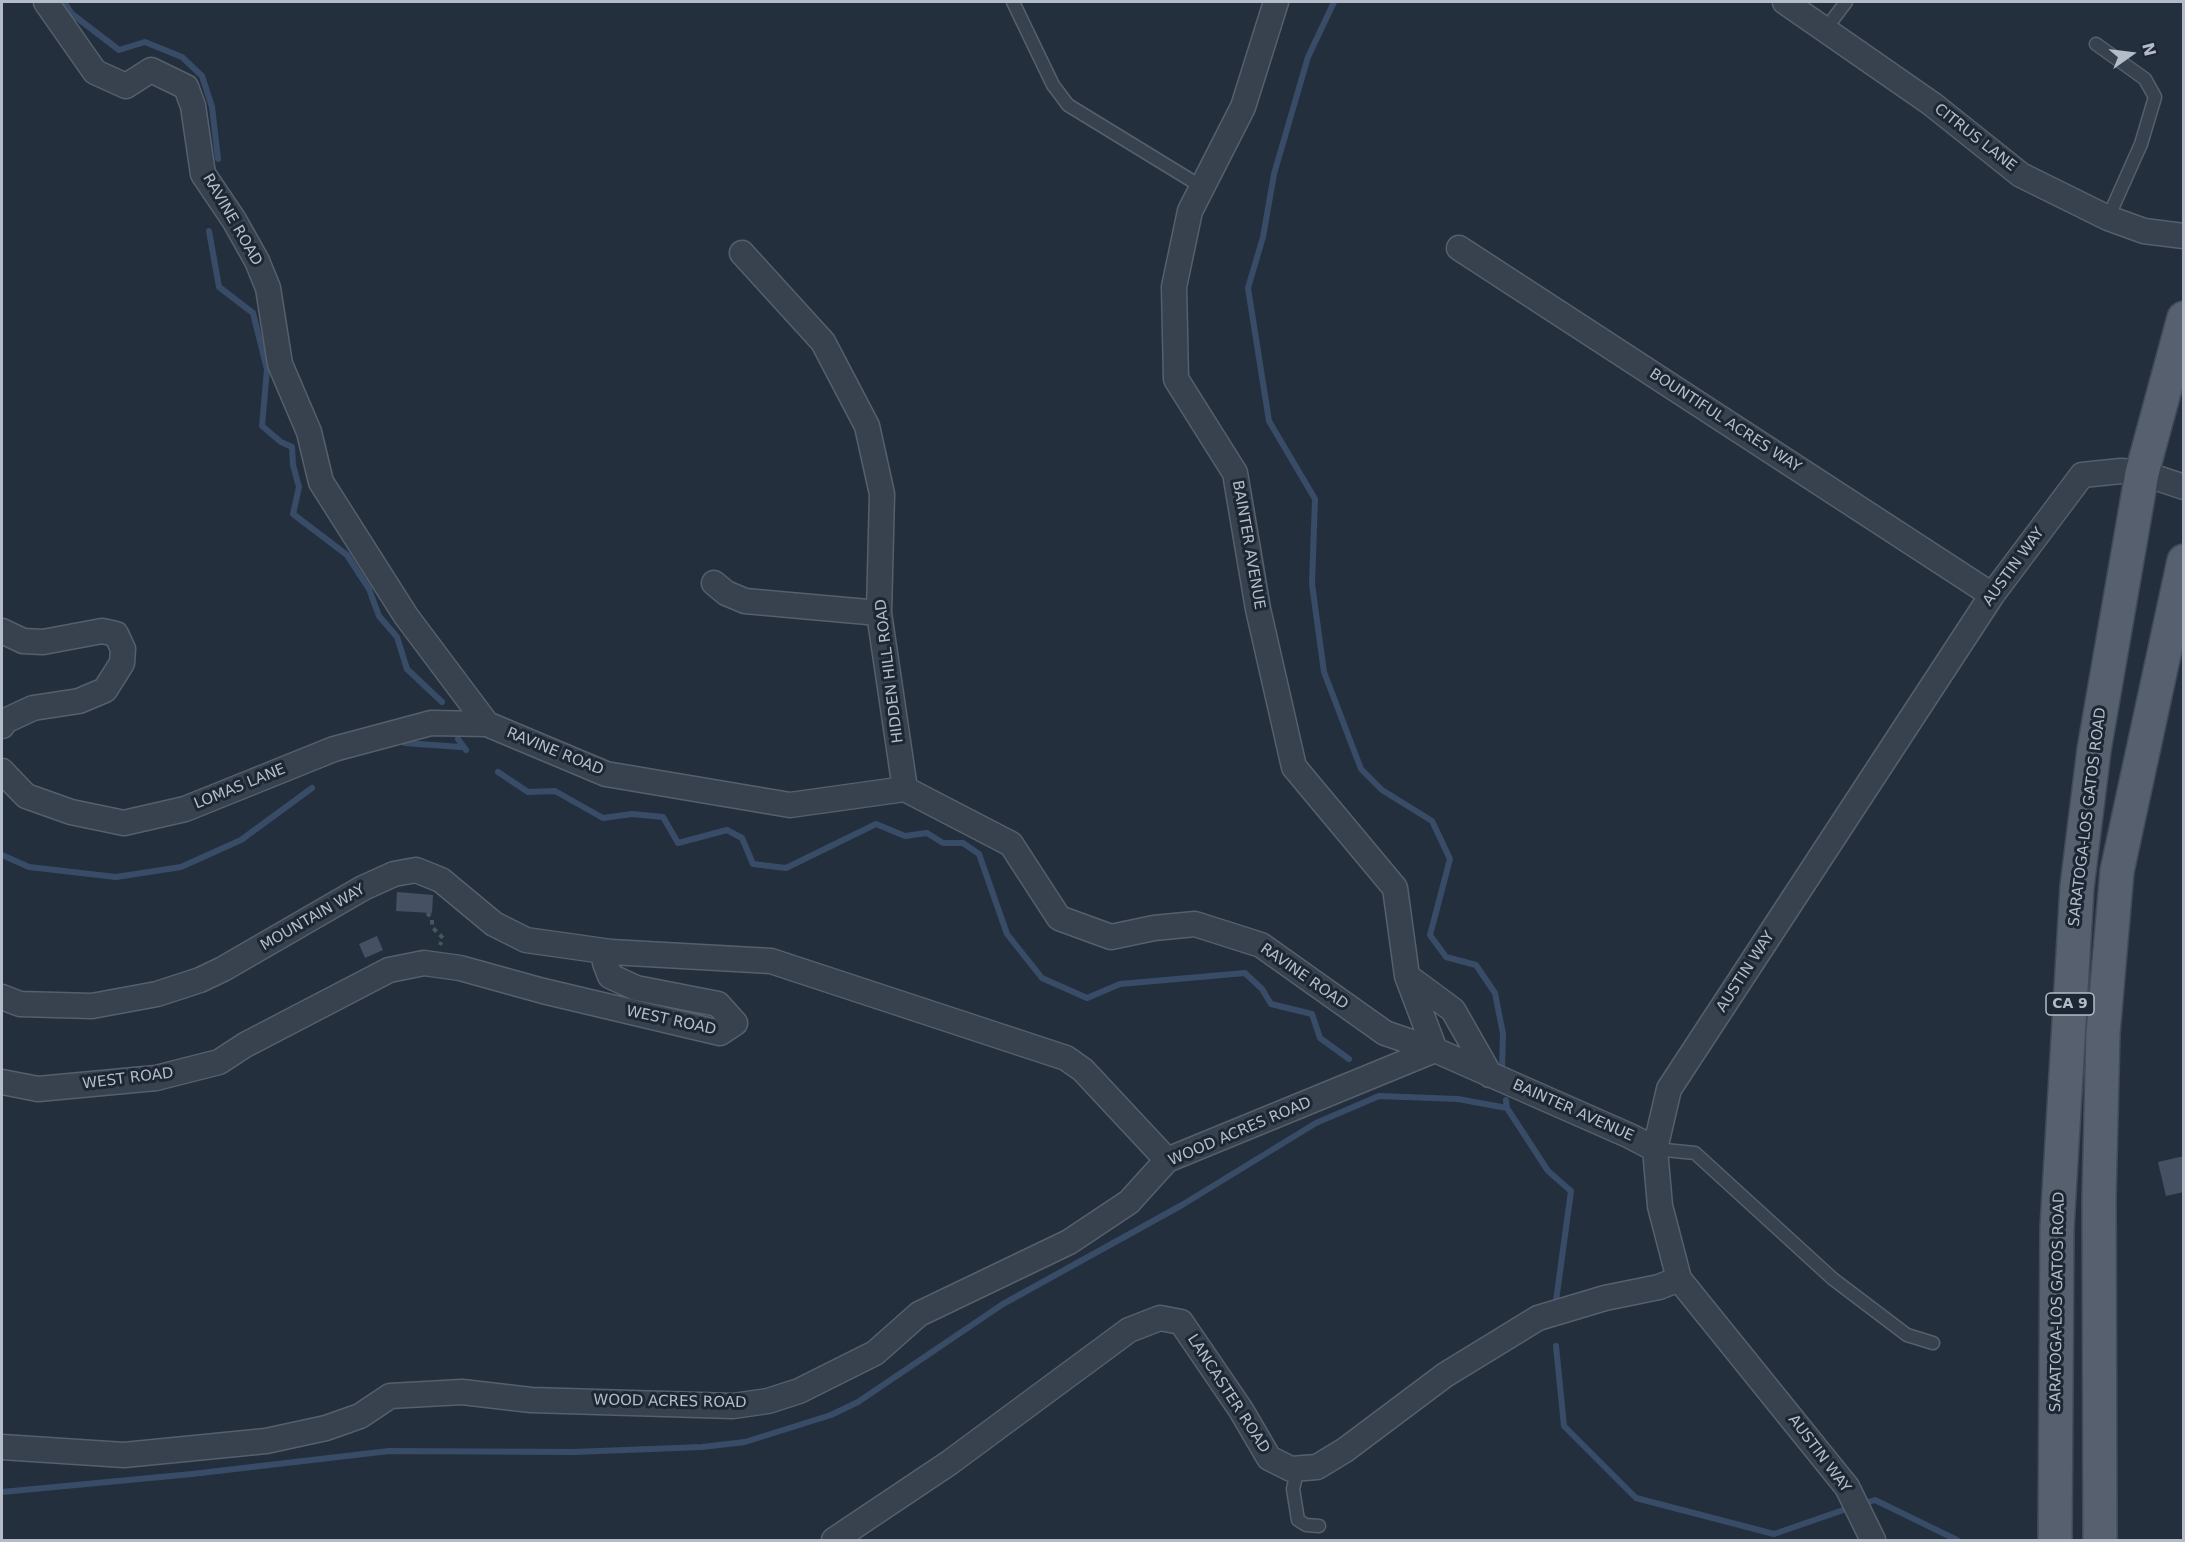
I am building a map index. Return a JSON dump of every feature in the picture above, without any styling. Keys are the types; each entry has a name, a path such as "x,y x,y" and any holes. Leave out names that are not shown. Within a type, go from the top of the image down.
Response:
{"main road":[{"name":"SARATOGA-LOS GATOS ROAD","path":"2055,1540 2057,1228 2077,887 2094,750 2142,473 2184,318"},
{"name":"CA 9","path":"2100,1540 2099,1198 2103,1033 2116,883 2184,561"}],"street":[{"name":"RAVINE ROAD","path":"46,2 95,72 126,86 151,70 186,87 193,106 203,174 240,230 268,288 280,364 309,432 321,482 406,616 487,724 606,774 790,805 905,789 1011,844 1059,918 1111,937 1154,928 1195,924 1261,945 1384,1033 1435,1050"},
{"name":"BAINTER AVENUE","path":"1276,2 1243,107 1190,211 1174,287 1176,379 1235,473 1258,609 1294,767 1395,888 1407,976 1435,1050 1655,1149"},
{"name":"CITRUS LANE","path":"1785,2 1932,104 2021,175 2108,218 2144,231 2184,236"},
{"name":"BOUNTIFUL ACRES WAY","path":"1459,248 1992,595"},
{"name":"HIDDEN HILL ROAD","path":"748,261 823,342 867,426 882,494 879,613 905,789"},
{"name":"AUSTIN WAY","path":"1873,1540 1860,1518 1847,1487 1679,1279 1660,1206 1655,1149 1669,1089 1992,595 2082,475 2121,471 2142,473"},
{"path":"2142,473 2184,487"},
{"path":"714,583 726,593 745,601 879,613"},
{"path":"2,631 23,641 43,642 102,631 116,634 123,649 122,663 105,690 79,700 33,708 4,721 2,726"},
{"name":"LOMAS LANE","path":"2,771 26,796 71,812 124,823 185,809 334,749 431,723 487,724"},
{"name":"MOUNTAIN WAY","path":"2,997 20,1004 92,1006 157,994 200,980 223,969 363,888 394,874 416,870 441,880 494,924 526,940 611,952"},
{"path":"611,952 771,962 1066,1058 1083,1070 1167,1160"},
{"name":"WEST ROAD","path":"2,1082 38,1089 156,1078 219,1062 244,1045 389,970 424,963 460,968 543,991 720,1034 735,1023 718,1004 636,988 610,976 605,963 611,952"},
{"path":"1407,976 1453,1010 1490,1075"},
{"name":"WOOD ACRES ROAD","path":"2,1447 124,1455 266,1441 326,1428 360,1416 390,1396 462,1392 531,1400 733,1406 768,1401 799,1391 875,1353 919,1314 1069,1242 1129,1202 1167,1160 1435,1050"},
{"path":"1298,1468 1317,1467 1345,1450 1445,1375 1538,1318 1605,1298 1659,1287 1679,1279"},
{"name":"LANCASTER ROAD","path":"834,1540 949,1463 1129,1330 1160,1318 1181,1322 1241,1410 1269,1458 1291,1469 1298,1468"}],"lane":[{"path":"1013,2 1053,85 1068,105 1202,187"},
{"path":"1825,30 1846,2"},
{"path":"2096,44 2145,79 2155,97 2140,144 2108,218"},
{"path":"1655,1149 1695,1153 1833,1279 1907,1335 1933,1343"},
{"path":"1298,1468 1293,1489 1298,1520 1306,1525 1319,1526"}],"path":[{"path":"427,913 432,918 432,927 443,938 435,964"}],"building":[{"path":"397,892 433,895 432,913 396,911"},
{"path":"377,936 383,950 365,958 359,944"},
{"path":"2184,1156 2184,1192 2166,1196 2158,1162"}],"waterway":[{"path":"64,2 72,14 119,50 145,42 182,57 202,76 212,107 218,159"},
{"path":"1334,2 1308,57 1274,174 1263,237 1248,288 1269,421 1315,499 1312,584 1324,672 1361,769 1382,790 1432,821 1450,859 1430,935 1446,957 1476,965 1495,993 1503,1034 1502,1070"},
{"path":"209,231 219,287 253,313 267,369 262,426 281,442 292,447 293,465 299,487 293,514 347,555 369,589 379,616 397,637 407,669 442,702"},
{"path":"458,739 466,750"},
{"path":"405,743 461,747"},
{"path":"498,772 528,792 555,791 603,818 632,814 663,817 678,843 727,830 742,838 753,864 786,868 876,824 905,836 927,833 943,843 963,843 979,854 1007,934 1042,978 1087,998 1120,984 1245,973 1262,989 1271,1004 1312,1014 1320,1038 1349,1059"},
{"path":"2,855 29,867 116,877 181,867 241,840 312,788"},
{"path":"2,1492 192,1474 389,1451 574,1452 702,1447 745,1442 831,1415 858,1402 1003,1304 1182,1205 1316,1123 1379,1096 1458,1099 1507,1108"},
{"path":"1506,1100 1507,1108 1548,1171 1571,1191 1556,1301"},
{"path":"1556,1346 1564,1426 1636,1498 1774,1534 1852,1507"},
{"path":"1862,1504 1875,1500 1957,1540"}]}
